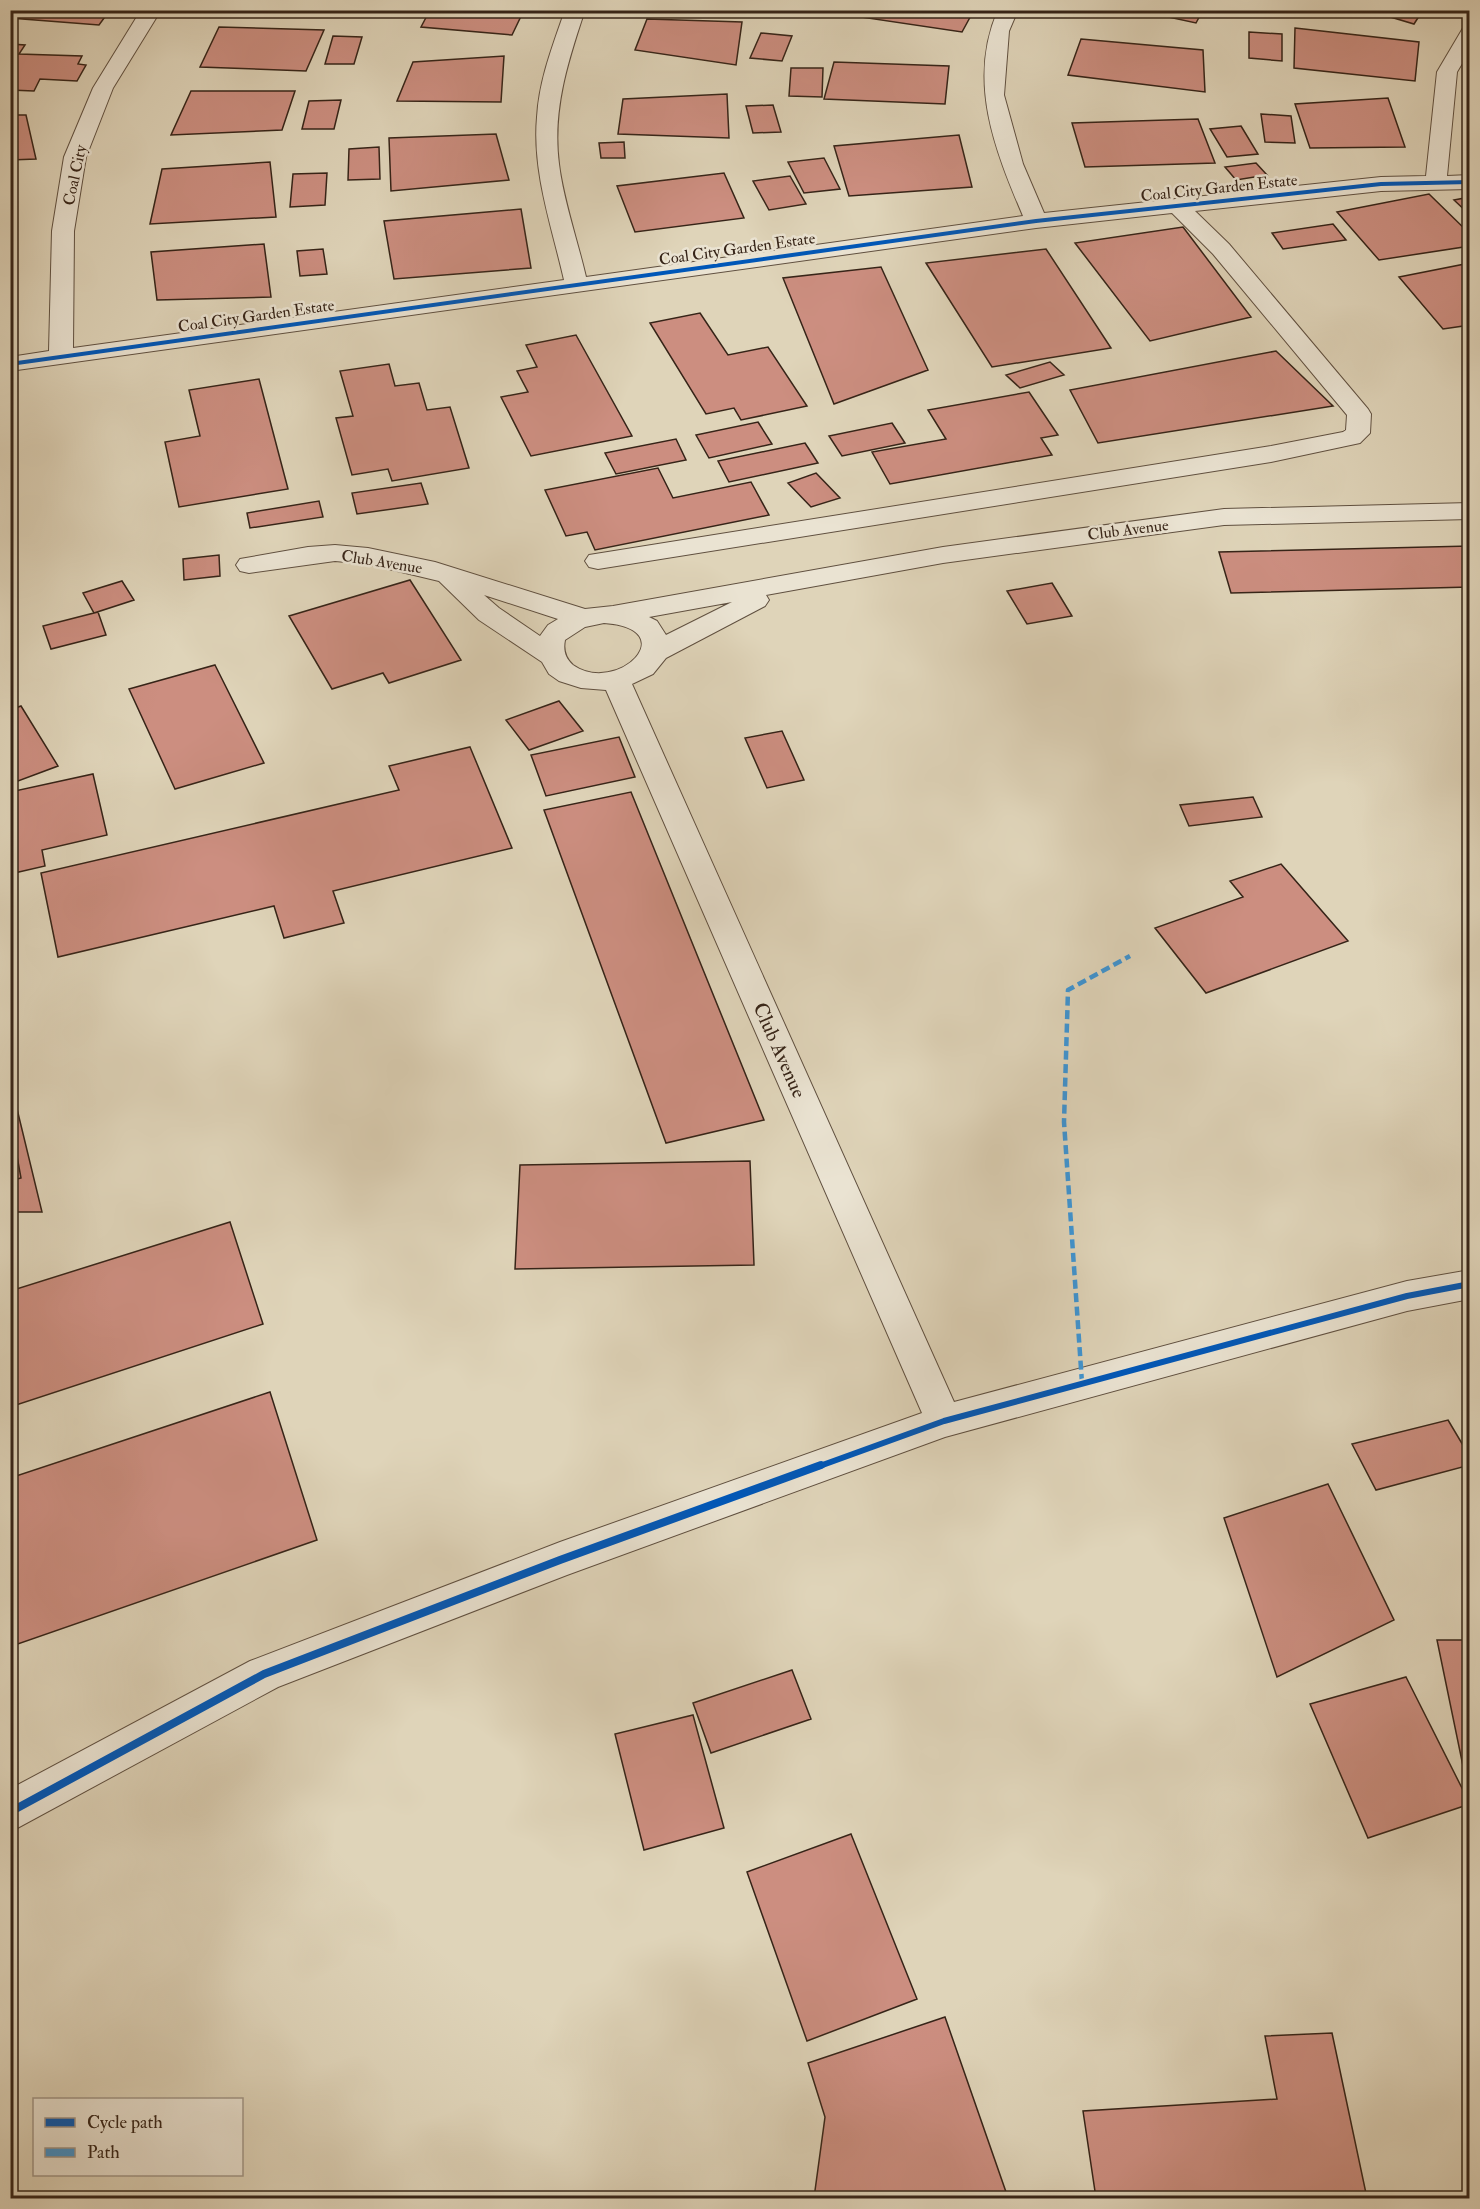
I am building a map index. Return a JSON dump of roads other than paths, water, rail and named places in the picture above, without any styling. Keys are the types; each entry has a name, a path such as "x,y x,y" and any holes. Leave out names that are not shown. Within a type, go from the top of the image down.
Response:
{"street":[{"name":"Coal City","path":"61,356 63,231 75,157 103,88 151,10"},
{"path":"574,10 555,70 547,117 548,165 576,283"},
{"path":"1008,10 999,32 994,95 1012,164 1036,220"},
{"path":"1436,181 1447,72 1470,32"},
{"name":"Coal City Garden Estate","path":"10,364 1036,220 1370,185 1436,181 1470,182"},
{"path":"598,561 1271,454 1342,440 1358,433 1359,414 1221,249 1178,206"},
{"name":"Club Avenue","path":"551,656 552,640 563,626 582,617 616,614 943,555 1224,517 1470,511"},
{"name":"Club Avenue","path":"249,565 308,555 335,554 399,561 582,617"},
{"name":"Club Avenue","path":"444,573 489,614 551,656 560,668 575,677 595,681 615,680 642,669 650,661 655,652 655,642 651,632 631,618 616,614"},
{"name":"Club Avenue","path":"655,652 790,583"},
{"name":"Club Avenue","path":"615,680 944,1421"},
{"path":"10,1812 264,1674 560,1560 944,1421 1396,1299 1470,1284"}]}
